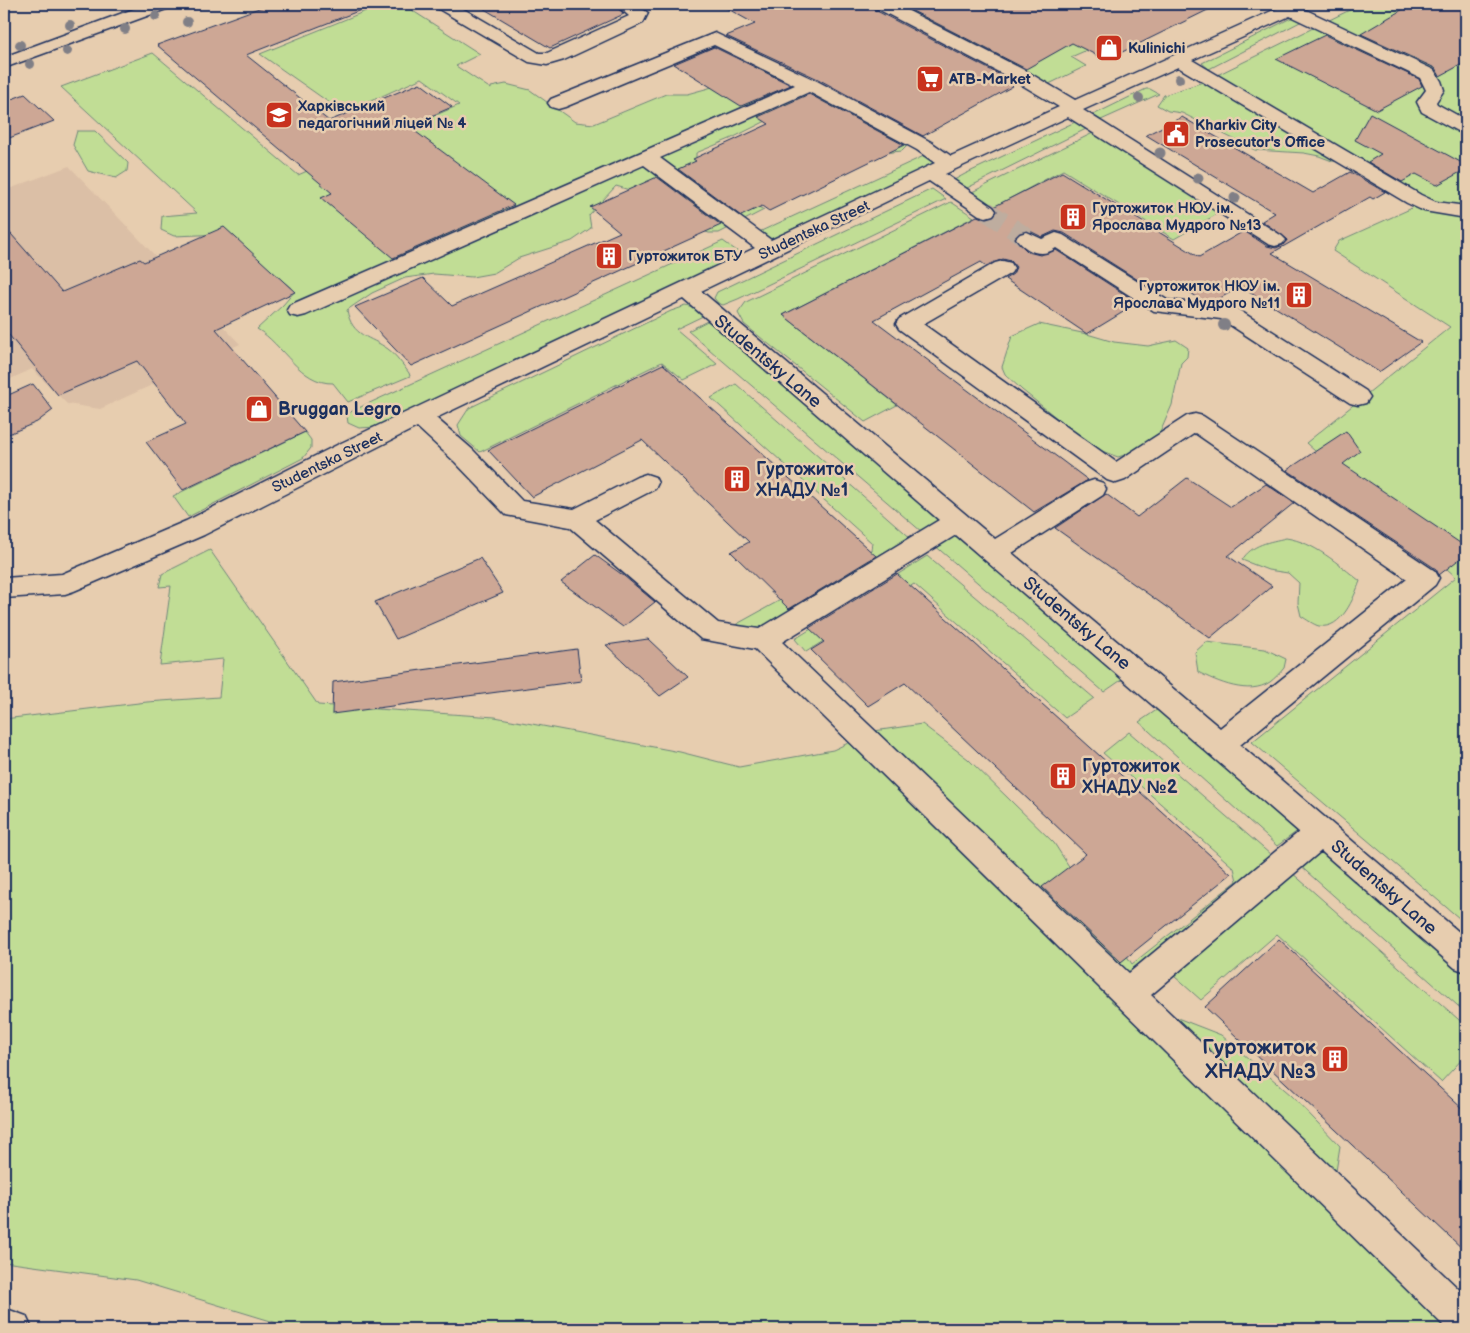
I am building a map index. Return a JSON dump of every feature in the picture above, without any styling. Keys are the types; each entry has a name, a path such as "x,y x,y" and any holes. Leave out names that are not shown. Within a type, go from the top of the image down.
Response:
{"street":[{"path":"4,63 162,4"},
{"path":"443,4 535,58 547,59 558,56 637,19 639,14 624,4"},
{"path":"882,4 1019,75 1275,240"},
{"path":"1296,6 1427,74 1435,90 1426,102 1429,108 1466,128"},
{"name":"Studentska Street","path":"4,588 66,584 195,528 348,450 940,169 1296,6"},
{"path":"558,103 715,38 810,85 924,146 940,169 986,211"},
{"path":"1180,60 1414,199 1432,207 1466,212"},
{"path":"298,310 810,85"},
{"path":"646,157 771,250"},
{"path":"1032,247 1056,239 1162,306 1226,312 1358,398"},
{"path":"1003,268 907,324 1116,474 1195,422 1426,578 1220,745"},
{"name":"Studentsky Lane","path":"687,290 1220,745 1466,958"},
{"path":"421,417 464,456 516,509 577,519 711,632 763,640 1466,1322"},
{"path":"577,519 646,483"},
{"path":"994,552 1094,489"},
{"path":"763,640 958,521"},
{"path":"1128,994 1321,832"},
{"path":"4,1327 13,1329"}],"shaded area":[{"path":"69,166 240,344 100,409 67,404 32,369 4,382 4,191"}],"green space":[{"path":"383,4 402,4 480,54 456,66 491,89 491,87 506,84 530,90 575,122 594,124 666,94 687,94 709,88 756,67 772,72 779,81 804,92 817,94 903,141 907,146 902,151 882,153 786,111 730,139 696,153 696,166 712,181 764,210 719,233 709,233 696,229 674,203 616,186 589,215 591,228 572,241 519,258 494,273 472,277 434,274 405,278 372,293 347,310 349,319 357,331 391,351 410,376 348,402 333,383 321,382 301,370 257,329 295,291 224,234 174,236 161,230 162,216 197,213 61,87 153,53 298,175 459,105 422,78 344,113 260,54"},
{"path":"892,4 930,4 997,37 1074,4 1099,4 1142,26 1071,57 1086,66 1049,84"},
{"path":"1362,4 1466,4 1466,924 1252,742 1456,577 1306,443 1450,327 1333,251 1339,241 1410,209 1422,197 1366,164 1332,161 1304,153 1255,150 1182,113 1168,111 1157,105 1164,95 1203,82"},
{"path":"1295,16 1304,20 1209,69 1202,63"},
{"path":"1146,89 1159,94 1101,120 1093,115"},
{"path":"1075,122 1086,129 963,190 956,185 954,180 965,174"},
{"path":"77,131 95,131 128,163 127,171 116,178 88,171 73,145"},
{"path":"1093,133 1219,213 1174,239 1063,170 994,207 972,192"},
{"path":"926,155 935,161 935,165 770,239 759,232"},
{"path":"932,189 946,199 738,299 723,305 714,298 717,292"},
{"path":"951,202 974,217 783,315 897,405 865,422 744,324 738,313 746,302"},
{"path":"723,241 741,254 376,427 359,428 348,423 347,416 352,411"},
{"path":"686,306 695,308 705,315 676,329 717,364 684,380 662,362 480,452 461,436 458,425 469,408 671,311"},
{"path":"711,319 947,517 922,532 688,331"},
{"path":"1039,324 1114,342 1148,346 1176,340 1188,348 1187,357 1181,363 1172,405 1159,435 1131,453 1118,457 1102,451 1084,440 1022,390 1005,374 1002,367 1012,336"},
{"path":"736,384 913,540 763,632 728,629 871,550 872,543 711,398"},
{"path":"305,432 311,440 311,448 303,458 188,517 173,496"},
{"path":"958,529 1130,674 1104,692 933,544"},
{"path":"1286,538 1296,540 1316,549 1360,581 1346,611 1334,623 1327,626 1319,626 1301,616 1298,603 1299,583 1288,573 1268,570 1242,560 1256,547 1267,542"},
{"path":"210,550 318,705 495,717 680,752 739,767 833,750 874,731 922,724 968,759 1054,843 1132,964 1237,881 1234,868 1103,753 1129,732 1278,861 1140,978 1162,1012 1221,1035 1291,1095 1340,1146 1331,1203 1452,1329 297,1329 136,1280 4,1262 4,719 147,702 219,697 223,659 160,665 171,586 159,587 162,574"},
{"path":"927,556 1094,698 1065,718 914,584 806,652 795,639"},
{"path":"1206,642 1265,649 1286,659 1284,668 1270,682 1253,688 1233,686 1214,680 1198,672 1195,652"},
{"path":"1164,705 1303,827 1277,846 1139,722"},
{"path":"1323,844 1466,967 1466,1013 1298,864"},
{"path":"1291,872 1466,1026 1466,1055 1441,1082 1277,934 1201,1000 1174,976"}],"building":[{"path":"270,4 371,4 371,6 246,55 329,121 420,83 452,107 408,126 514,205 393,258 321,198 332,193 157,45"},
{"path":"476,4 613,4 624,14 550,48"},
{"path":"719,4 871,4 875,10 1008,79 1005,81 1013,86 923,136 818,79 726,36 755,24"},
{"path":"899,4 1220,4 1114,56 1108,53 1100,57 1072,43 1026,69"},
{"path":"1433,4 1466,4 1466,62 1440,76 1435,68 1361,34 1410,5 1422,10"},
{"path":"1325,35 1419,79 1422,86 1377,110 1276,59"},
{"path":"714,47 791,85 741,106 674,64"},
{"path":"25,94 54,121 4,140 4,102"},
{"path":"809,94 904,145 769,211 762,206 741,216 678,169 696,161 693,159 769,124 758,117"},
{"path":"1370,113 1466,165 1466,169 1437,185 1416,174 1402,182 1368,162 1381,154 1355,140"},
{"path":"1182,117 1313,193 1350,172 1385,192 1373,199 1370,197 1272,253 1421,342 1379,372 1241,286 1212,303 1205,302 1173,282 1157,292 1064,233 1055,231 1042,237 1028,230 1019,232 1015,239 1028,252 1040,255 1056,250 1138,303 1087,334 1005,279 1013,274 1016,267 1011,261 1003,259 986,266 981,262 874,320 1088,480 1034,512 783,315 977,216 985,219 994,217 998,211 995,206 1062,172 1199,257 1244,231 1267,246 1276,248 1283,245 1287,239 1262,221 1275,213 1146,135"},
{"name":"Гуртожиток БТУ","path":"657,177 721,225 411,366 355,307 423,278 452,306 620,232 590,207"},
{"path":"4,226 62,292 140,259 144,262 224,227 295,292 216,329 305,432 183,490 146,442 186,424 137,361 58,395 4,329"},
{"name":"Гуртожиток ХНАДУ №1","path":"663,364 876,556 789,609 731,552 749,542 642,440 532,497 488,450"},
{"path":"33,384 53,410 37,422 4,436 4,397"},
{"path":"1346,431 1360,451 1343,464 1466,547 1466,554 1439,575 1436,569 1287,470"},
{"path":"1187,478 1231,507 1266,484 1294,503 1228,556 1272,586 1210,638 1055,528 1106,494 1137,517"},
{"path":"595,555 655,602 623,627 561,582"},
{"path":"480,558 503,593 396,639 375,602"},
{"name":"Гуртожиток ХНАДУ №2","path":"897,574 1231,874 1121,962 1042,887 1086,854 905,683 868,706 811,650 824,642 809,628"},
{"path":"648,639 688,677 660,696 606,645"},
{"path":"577,649 581,681 332,714 333,682"},
{"name":"Гуртожиток ХНАДУ №3","path":"1279,939 1466,1112 1466,1252 1205,1007"}],"tunnel":[{"path":"986,211 1027,238"}],"place":[{"name":"Kulinichi","path":"1109,48"},
{"name":"ATB-Market","path":"930,79"},
{"name":"Харківський педагогічний ліцей № 4","path":"279,115"},
{"name":"Kharkiv City Prosecutor's Office","path":"1176,134"},
{"name":"Гуртожиток НЮУ ім. Ярослава Мудрого №13","path":"1073,217"},
{"name":"Гуртожиток БТУ","path":"609,256"},
{"name":"Гуртожиток НЮУ ім. Ярослава Мудрого №11","path":"1299,295"},
{"name":"Bruggan Legro","path":"259,409"},
{"name":"Гуртожиток ХНАДУ №1","path":"737,479"},
{"name":"Гуртожиток ХНАДУ №2","path":"1063,776"},
{"name":"Гуртожиток ХНАДУ №3","path":"1335,1059"}]}
